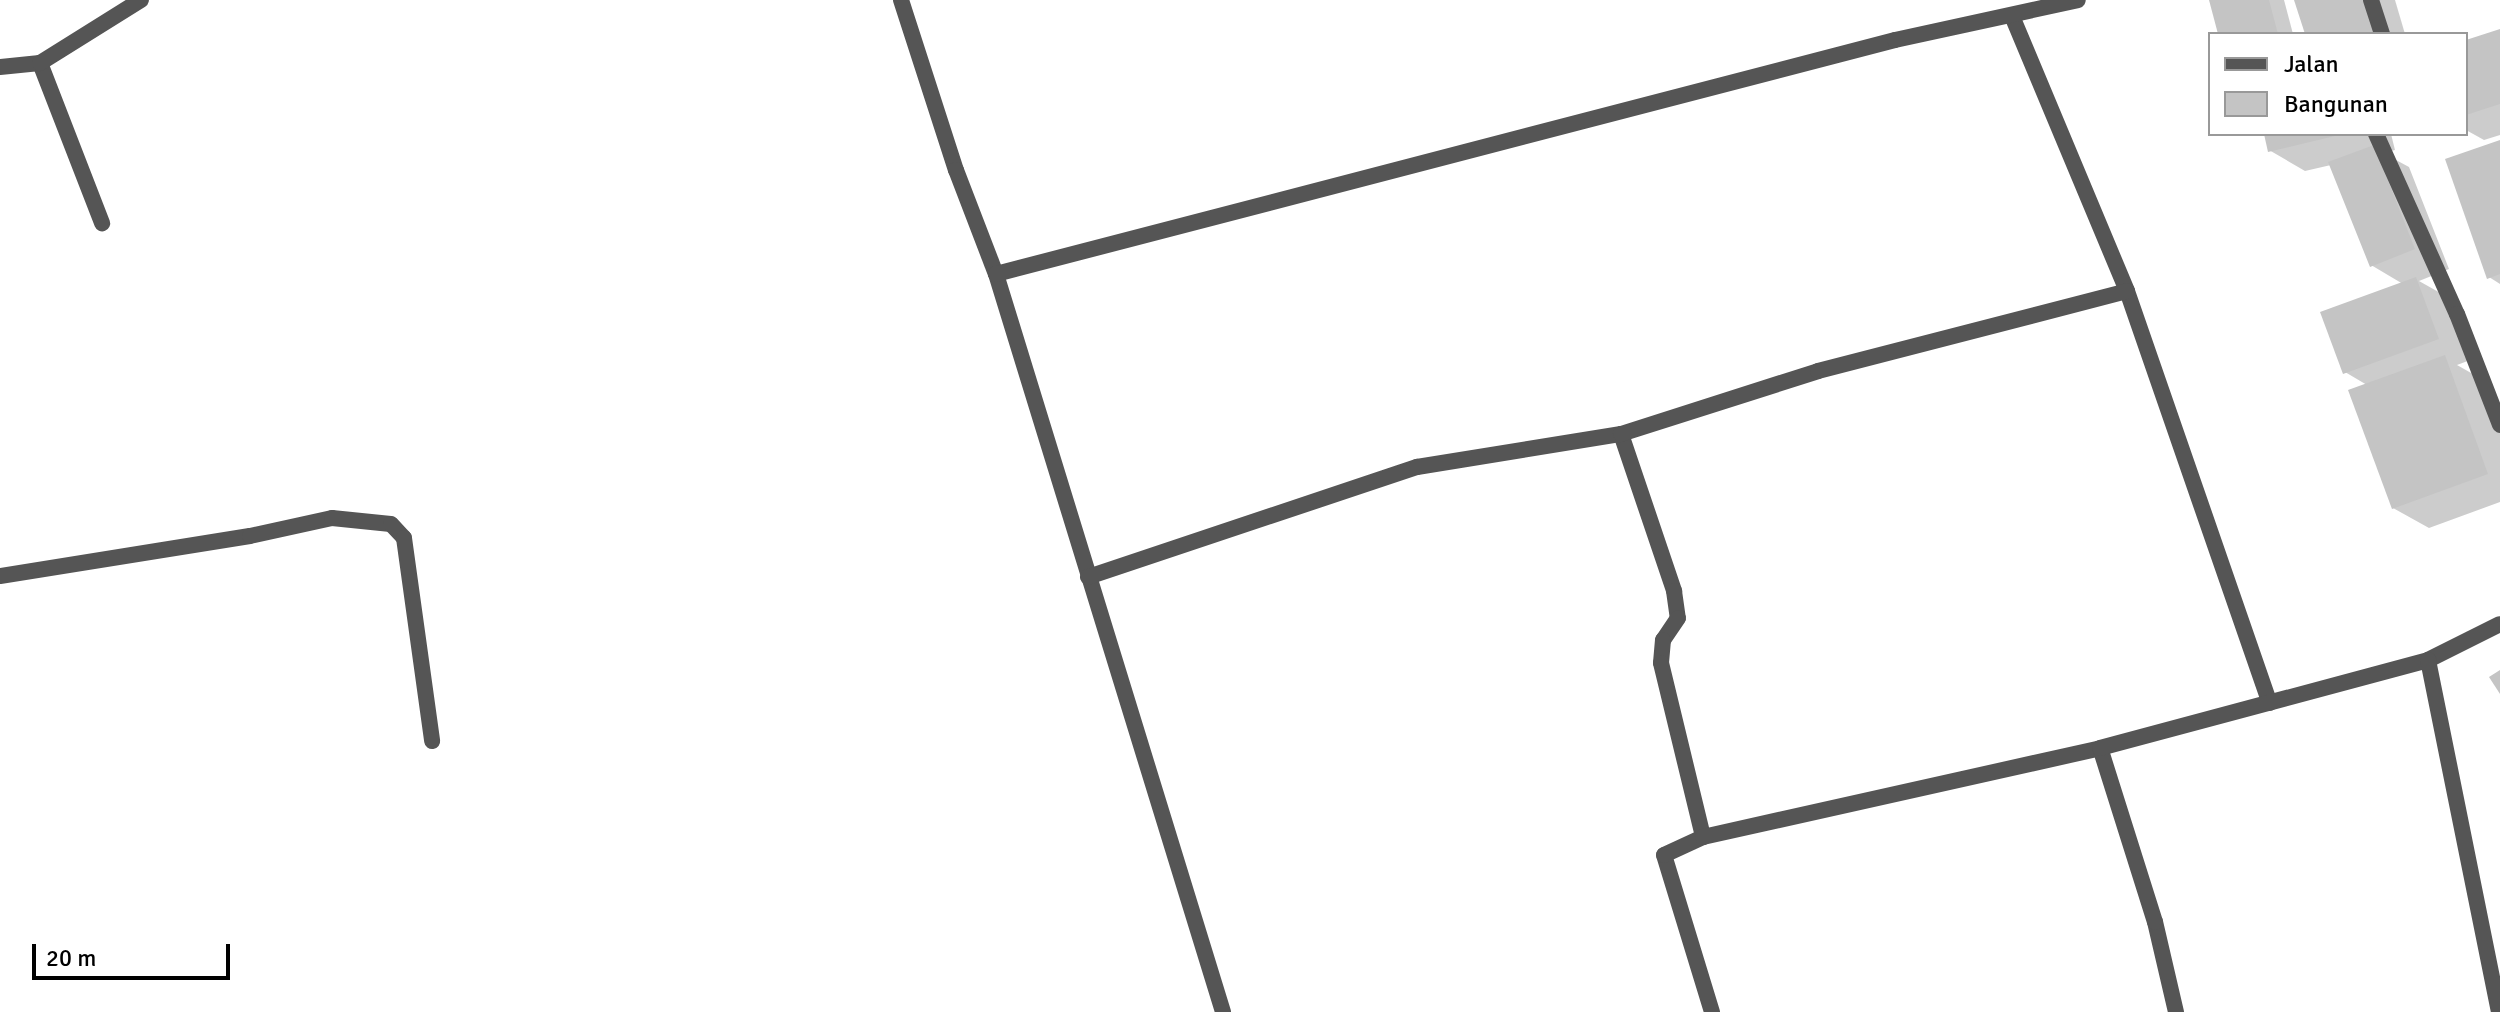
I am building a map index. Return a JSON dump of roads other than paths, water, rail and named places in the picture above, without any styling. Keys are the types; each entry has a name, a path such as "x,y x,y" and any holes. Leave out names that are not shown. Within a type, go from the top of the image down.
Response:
{"street":[{"path":"0,67 40,63 141,0"},
{"path":"901,0 956,170 996,274 1223,1012"},
{"path":"996,274 1895,40 2078,0"},
{"path":"2371,0 2381,32"},
{"path":"2012,16 2127,291 2270,703"},
{"path":"40,63 102,223"},
{"path":"2377,136 2457,314 2500,425"},
{"path":"1088,577 1417,467 1621,434 1818,371 2127,291"},
{"path":"1621,434 1678,609 1678,618 1663,640 1661,663 1703,837"},
{"path":"0,576 250,536 332,518 391,524 404,538 432,741"},
{"path":"1712,1012 1664,855 1703,837 2100,748 2428,660 2500,624"},
{"path":"2428,660 2499,1012"},
{"path":"2100,748 2155,922 2176,1012"}]}
